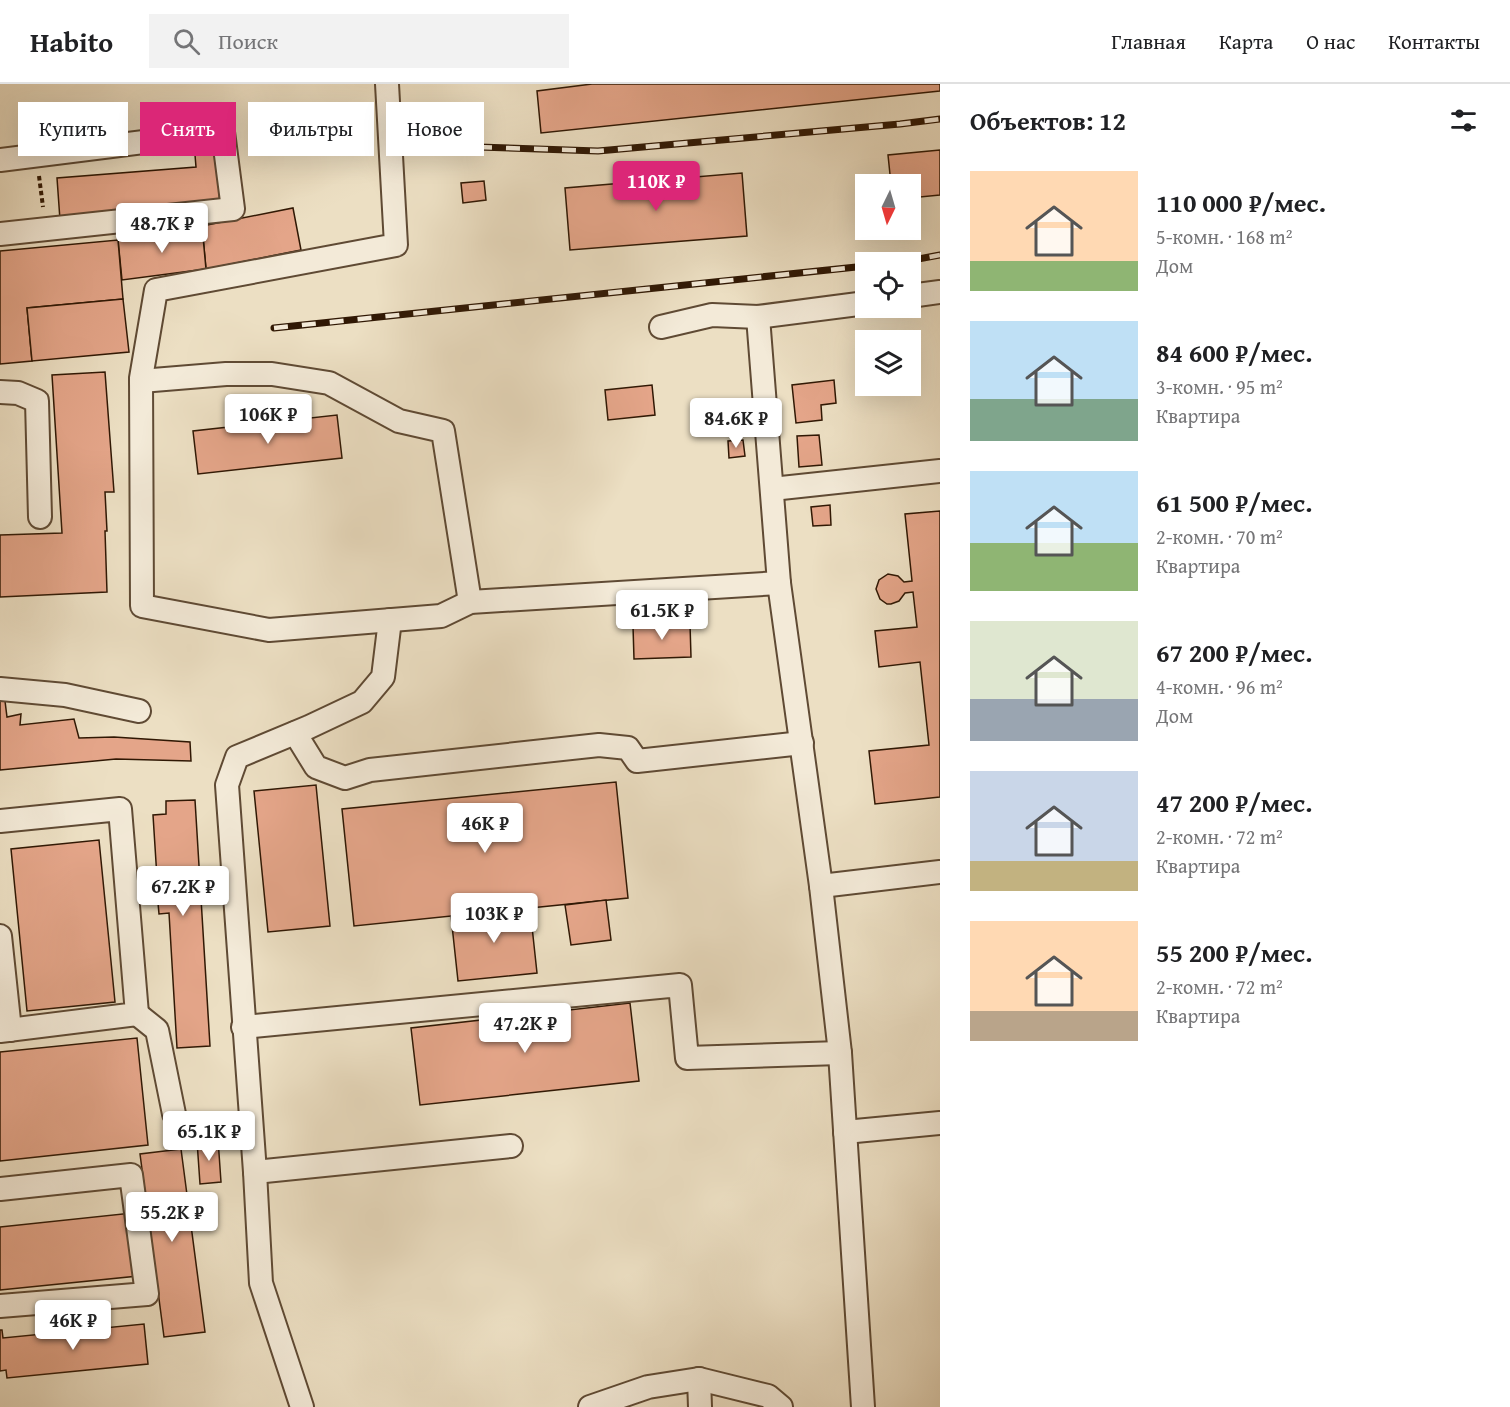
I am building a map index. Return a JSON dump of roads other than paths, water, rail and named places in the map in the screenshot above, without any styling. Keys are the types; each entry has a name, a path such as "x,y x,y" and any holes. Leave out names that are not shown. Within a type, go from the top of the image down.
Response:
{"lane":[{"path":"387,84 396,245 156,290 141,381 142,606 269,630 441,616 470,602 779,583"},
{"path":"0,160 223,132 233,209 0,234"},
{"path":"921,295 940,292"},
{"path":"661,327 712,315 758,317 855,304"},
{"path":"758,317 779,583 821,886 840,1053 862,1407"},
{"path":"141,381 226,374 272,374 328,383 399,421 443,431 470,602"},
{"path":"0,392 18,393 37,401 40,517"},
{"path":"772,489 940,471"},
{"path":"302,1407 261,1283 226,784 237,757 362,702 383,677 390,620"},
{"path":"0,689 65,695 139,711"},
{"path":"295,733 316,767 345,777 370,770 599,745 628,748 638,761 802,743"},
{"path":"0,821 120,809 136,1014"},
{"path":"821,886 940,872"},
{"path":"0,936 5,1031 136,1014 157,1030 174,1114"},
{"path":"243,1027 680,985 687,1058 840,1053"},
{"path":"845,1132 940,1123"},
{"path":"255,1172 511,1146"},
{"path":"0,1189 131,1175 147,1294 0,1306"},
{"path":"699,1378 700,1407"},
{"path":"590,1407 648,1387 699,1378 768,1396 781,1407"}],"railway":[{"path":"484,147 598,151 940,119"},
{"path":"921,258 940,255"},
{"path":"274,328 855,267"}]}
